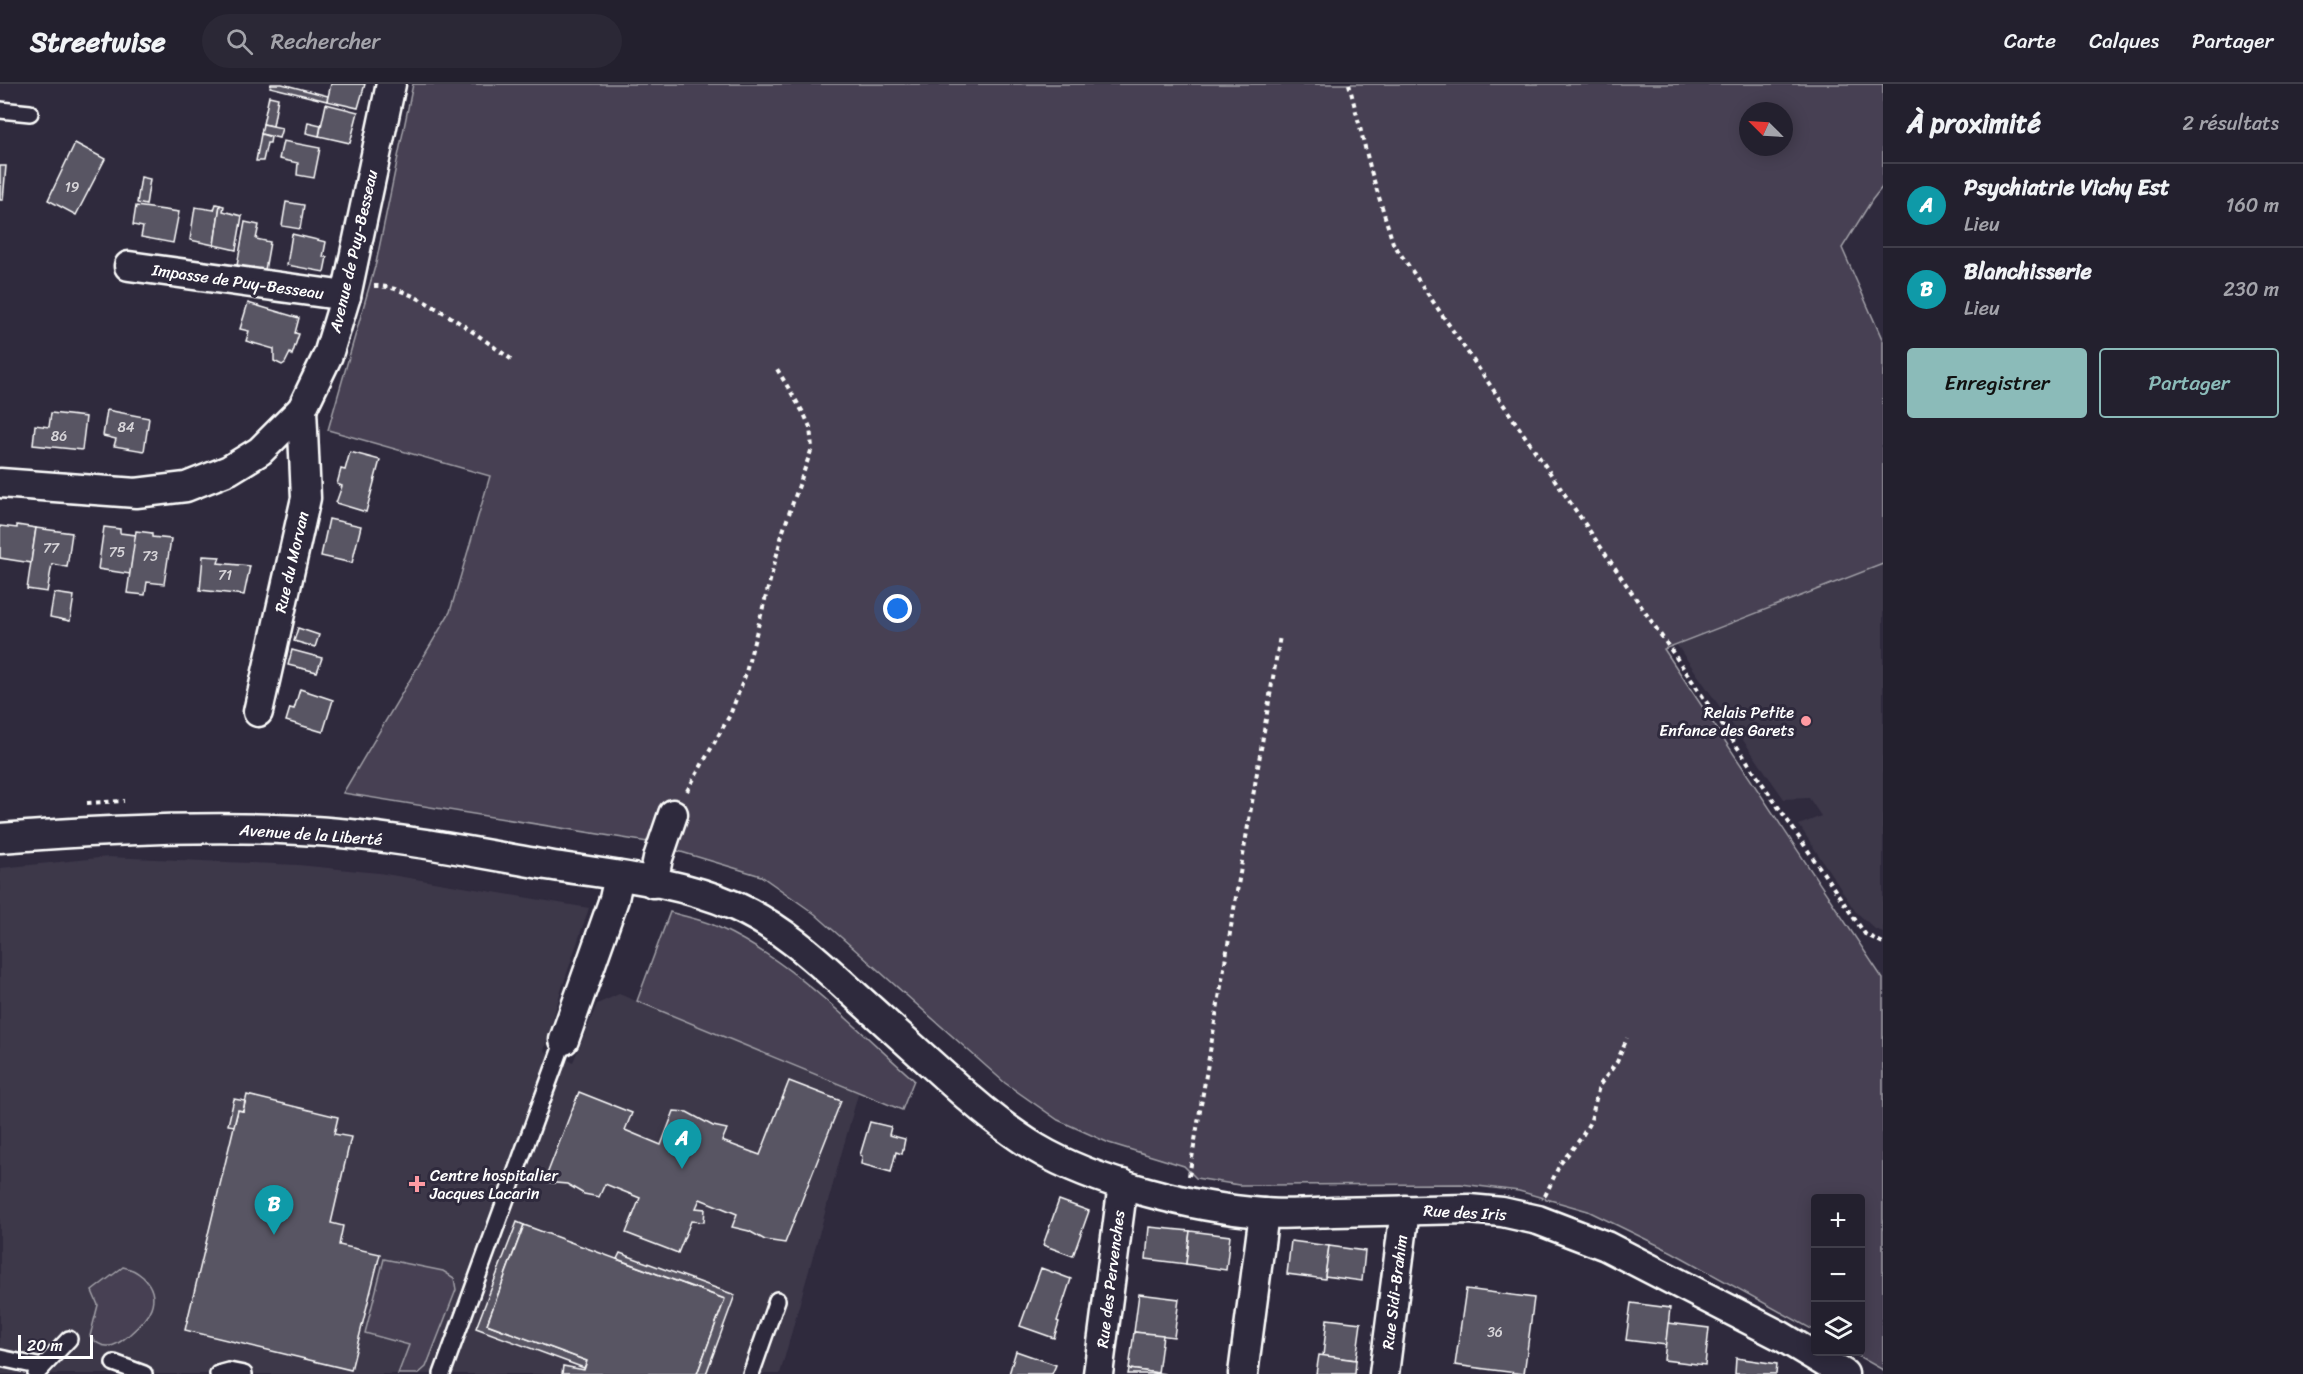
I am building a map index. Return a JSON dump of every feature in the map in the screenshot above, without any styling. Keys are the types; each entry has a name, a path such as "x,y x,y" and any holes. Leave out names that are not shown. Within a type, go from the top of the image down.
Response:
{"street":[{"name":"Avenue de Puy-Besseau","path":"0,483 136,493 186,487 229,470 260,451 302,409 328,355 346,296 390,84"},
{"name":"Impasse de Puy-Besseau","path":"129,266 346,296"},
{"name":"Rue du Morvan","path":"258,712 306,498 302,409"},
{"path":"652,883 673,814"},
{"name":"Avenue de la Liberté","path":"0,838 104,829 302,830 405,840 652,883"},
{"path":"564,1040 614,899 619,876"},
{"name":"Rue des Iris","path":"652,883 691,891 734,905 771,925 810,953 961,1092 999,1122 1039,1150 1080,1168 1123,1184 1207,1206 1264,1213 1468,1209 1502,1212 1538,1220 1567,1229 1616,1251 1780,1336 1844,1374"},
{"name":"Rue des Pervenches","path":"1098,1374 1123,1184"},
{"name":"Rue Sidi-Brahim","path":"1384,1374 1405,1210"},
{"path":"1243,1374 1264,1213"}],"lane":[{"path":"0,110 30,113"},
{"path":"442,1374 564,1040"},
{"path":"751,1374 777,1300"},
{"path":"0,1358 39,1370 69,1340"},
{"path":"114,1363 144,1374"},
{"path":"218,1374 229,1371 244,1374"}],"path":[{"path":"1349,84 1371,171 1393,243 1865,934 1883,943"},
{"path":"346,296 363,287 379,286 396,290 436,307 511,359"},
{"path":"673,814 734,706 745,676 783,531 812,448 810,427 777,369"},
{"path":"1186,1200 1280,636"},
{"path":"1538,1220 1542,1203 1560,1164 1592,1120 1599,1086 1617,1062 1626,1038"}],"shaded area":[{"path":"413,84 1883,84 1883,186 1842,248 1883,341 1883,564 1664,649 1883,979 1883,1370 1858,1356 1865,1356 1865,1194 1811,1194 1811,1329 1672,1252 1588,1211 1519,1191 1461,1184 1239,1185 1196,1178 1184,1166 1109,1143 1058,1120 1005,1083 815,914 761,876 648,842 343,793 450,612 490,476 328,430 376,263"},
{"name":"Relais Petite Enfance des Garets","path":"1883,564 1883,932 1875,929 1855,911 1799,825 1821,816 1809,798 1784,799 1676,644"},
{"name":"Centre hospitalier Jacques Lacarin","path":"108,857 299,865 379,873 589,908 560,994 544,1051 573,1062 597,1004 619,994 859,1091 780,1374 0,1374 0,868"},
{"path":"670,912 700,920 746,941 822,996 914,1080 902,1110 637,1001"},
{"path":"384,1259 443,1271 454,1278 456,1290 426,1367 418,1374 398,1374 409,1345 365,1333"},
{"path":"123,1267 138,1273 149,1285 153,1300 151,1308 136,1329 118,1344 103,1346 90,1336 98,1305 92,1291"}],"building":[{"path":"271,84 282,84 328,96 327,101 270,87"},
{"path":"331,84 365,84 358,108 327,101"},
{"path":"269,96 278,98 273,126 263,124"},
{"path":"326,104 358,112 350,143 319,136"},
{"path":"308,122 321,125 319,136 306,133"},
{"path":"263,124 282,128 279,138 261,134"},
{"path":"261,134 271,137 270,143 267,143 263,161 256,161"},
{"path":"283,141 320,148 314,178 297,175 298,163 279,159"},
{"path":"75,143 105,159 76,215 48,200"},
{"path":"0,166 6,166 3,200 0,200"},
{"path":"141,177 150,179 146,205 137,203"},
{"path":"286,202 304,205 300,229 282,226"},
{"path":"216,204 220,205 214,245 190,240 195,207 214,210"},
{"path":"220,205 224,206 223,211 242,216 236,250 214,245"},
{"path":"136,206 179,212 173,243 141,237 143,227 133,225"},
{"path":"245,222 259,225 256,239 270,242 264,276 236,271"},
{"path":"292,234 326,242 323,257 327,257 324,272 287,265"},
{"path":"248,303 299,318 295,333 299,334 292,355 290,353 282,365 274,361 274,349 246,341 249,331 240,329"},
{"path":"107,410 149,418 144,451 114,446 116,439 103,436"},
{"path":"51,413 86,417 82,450 33,445 35,425 49,427"},
{"path":"350,452 380,460 366,512 336,503 342,486 337,484 341,469 345,470"},
{"path":"329,519 361,526 352,563 321,556"},
{"path":"17,525 36,528 31,563 0,558 0,526 17,528"},
{"path":"104,527 120,529 120,533 136,535 130,574 98,569"},
{"path":"36,528 72,533 67,567 52,564 47,592 27,589"},
{"path":"136,531 152,533 152,537 171,539 164,584 147,582 145,595 127,593"},
{"path":"203,556 220,557 218,563 250,566 244,595 200,590"},
{"path":"54,593 74,596 70,621 50,617"},
{"path":"298,628 319,635 315,647 294,641"},
{"path":"292,650 322,658 317,672 288,665"},
{"path":"300,689 333,700 323,732 286,721 290,708 294,709"},
{"path":"789,1081 841,1101 785,1243 765,1240 749,1231 732,1227 737,1214 700,1199 696,1208 705,1209 704,1222 691,1221 678,1253 626,1233 640,1198 605,1184 599,1197 584,1194 567,1184 544,1182 579,1092 632,1113 625,1130 661,1145 674,1111 687,1112 713,1126 727,1129 722,1141 760,1155"},
{"path":"247,1095 338,1117 334,1134 351,1137 331,1223 343,1226 339,1245 380,1254 351,1370 185,1330 238,1110 243,1111"},
{"path":"234,1099 245,1101 243,1111 238,1110 234,1126 228,1125"},
{"path":"870,1122 891,1127 889,1135 905,1139 902,1154 896,1152 891,1172 861,1164 862,1156 860,1155"},
{"path":"1059,1200 1089,1211 1073,1256 1043,1245"},
{"path":"517,1222 524,1225 487,1324 587,1361 584,1368 476,1328"},
{"path":"524,1225 725,1299 697,1374 562,1374 563,1366 584,1370 587,1361 487,1324"},
{"path":"1149,1227 1190,1231 1186,1264 1146,1259"},
{"path":"1190,1231 1230,1236 1226,1270 1186,1264"},
{"path":"1291,1241 1329,1246 1325,1279 1287,1274"},
{"path":"1329,1246 1365,1251 1362,1281 1325,1276"},
{"path":"620,1253 735,1295 706,1374 697,1374 725,1299 617,1259"},
{"path":"1041,1268 1071,1279 1057,1321 1059,1322 1054,1338 1020,1326"},
{"path":"1466,1289 1534,1298 1524,1374 1455,1365"},
{"path":"1139,1294 1179,1299 1174,1337 1134,1332"},
{"path":"1631,1303 1670,1308 1666,1345 1626,1340"},
{"path":"1327,1319 1361,1323 1356,1360 1323,1356"},
{"path":"1668,1323 1709,1328 1705,1365 1664,1360"},
{"path":"1134,1332 1163,1335 1158,1373 1129,1369"},
{"path":"1016,1351 1056,1365 1052,1374 1009,1374"},
{"path":"1319,1355 1356,1360 1355,1374 1316,1374"},
{"path":"1736,1358 1777,1364 1776,1374 1735,1374"},
{"path":"1129,1369 1158,1373 1166,1374 1128,1374"}],"place":[{"name":"Relais Petite Enfance des Garets","path":"1806,721"},
{"name":"Psychiatrie Vichy Est","path":"682,1169"},
{"name":"Centre hospitalier Jacques Lacarin","path":"417,1184"},
{"name":"Blanchisserie","path":"274,1235"}]}
